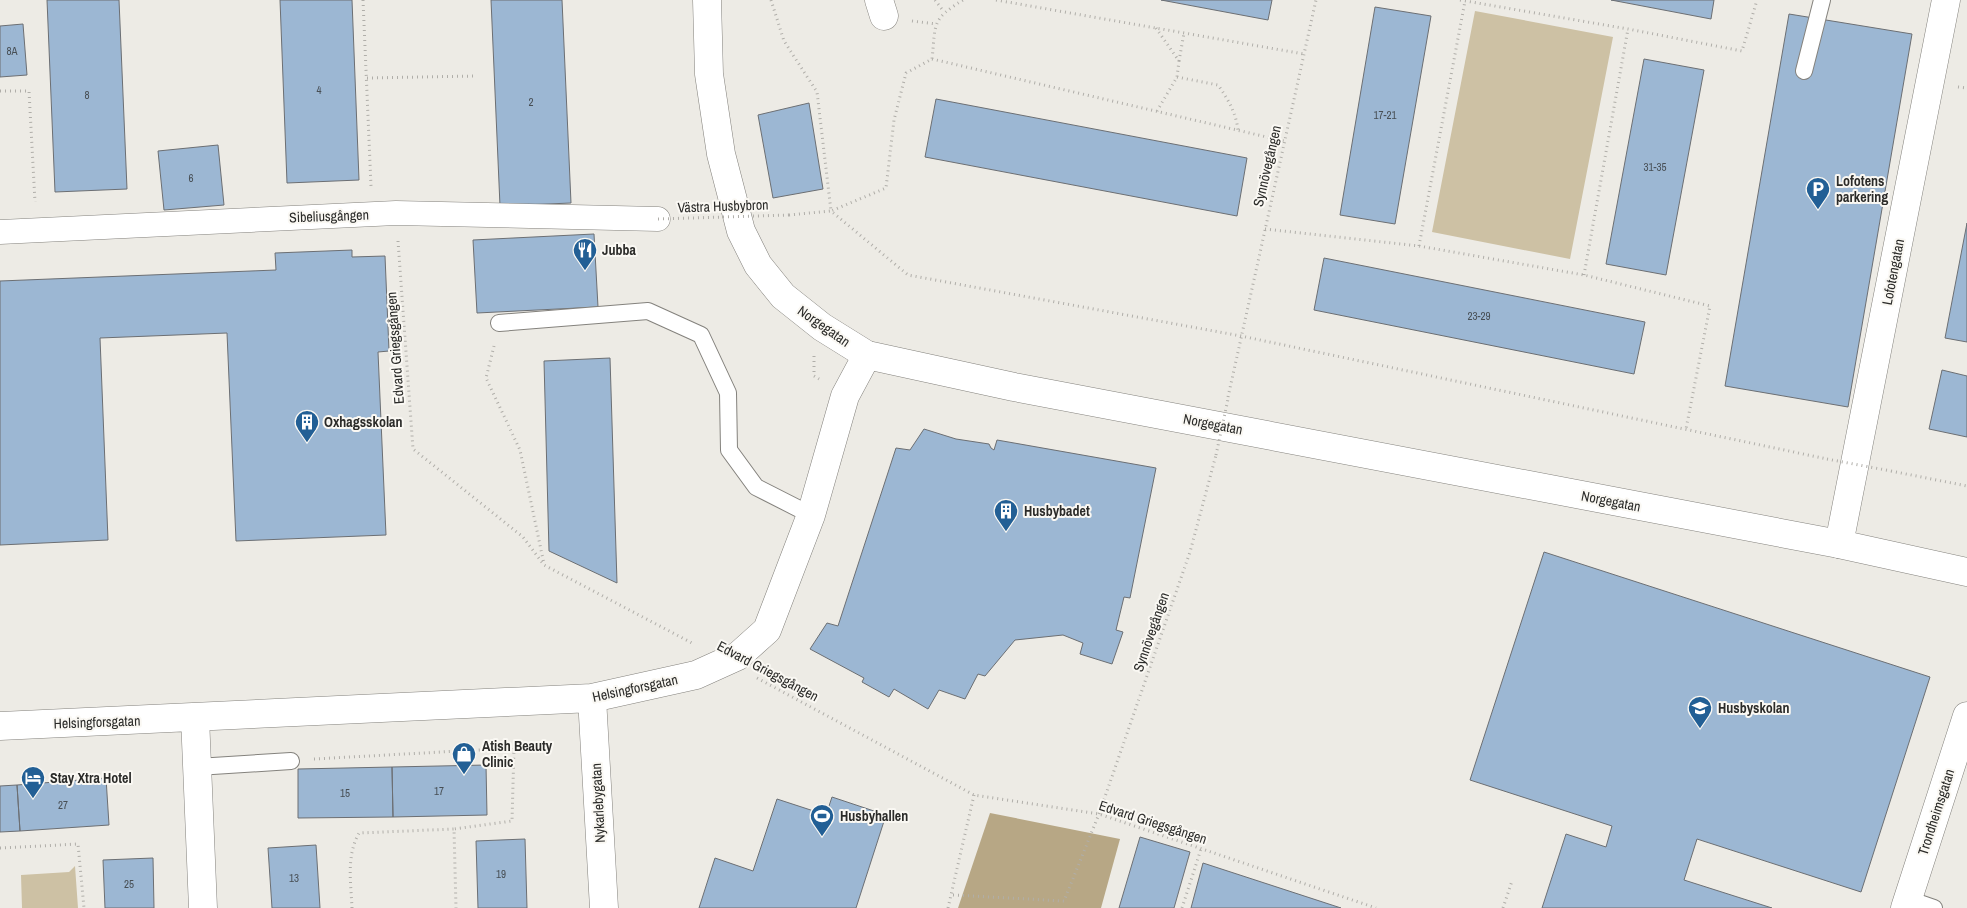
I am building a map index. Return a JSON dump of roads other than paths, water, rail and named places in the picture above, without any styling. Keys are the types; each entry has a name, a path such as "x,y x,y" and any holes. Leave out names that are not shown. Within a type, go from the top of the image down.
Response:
{"street":[{"name":"Norgegatan","path":"707,0 709,74 721,154 741,231 758,265 782,296 822,327 867,354 1014,387 1839,544 1967,572"},
{"name":"Lofotengatan","path":"1839,544 1946,0"},
{"name":"Sibeliusgången","path":"0,232 396,213 658,219"},
{"name":"Helsingforsgatan","path":"0,726 592,698 696,676 738,656 767,630 811,515 845,396 867,354"},
{"name":"Nykarlebygatan","path":"592,698 604,908"},
{"name":"Trondheimsgatan","path":"1907,903 1967,716"},
{"path":"194,717 203,908"}],"lane":[{"path":"1804,71 1822,0"},
{"path":"499,323 648,311 702,335 728,393 729,450 756,487 811,515"},
{"path":"197,767 291,761"},
{"path":"1907,903 1934,908"}],"place":[{"name":"Lofotens parkering","path":"1818,210"},
{"name":"Jubba","path":"585,271"},
{"name":"Oxhagsskolan","path":"307,443"},
{"name":"Husbybadet","path":"1006,532"},
{"name":"Husbyskolan","path":"1700,729"},
{"name":"Atish Beauty Clinic","path":"464,775"},
{"name":"Stay Xtra Hotel","path":"33,799"},
{"name":"Husbyhallen","path":"822,837"}]}
